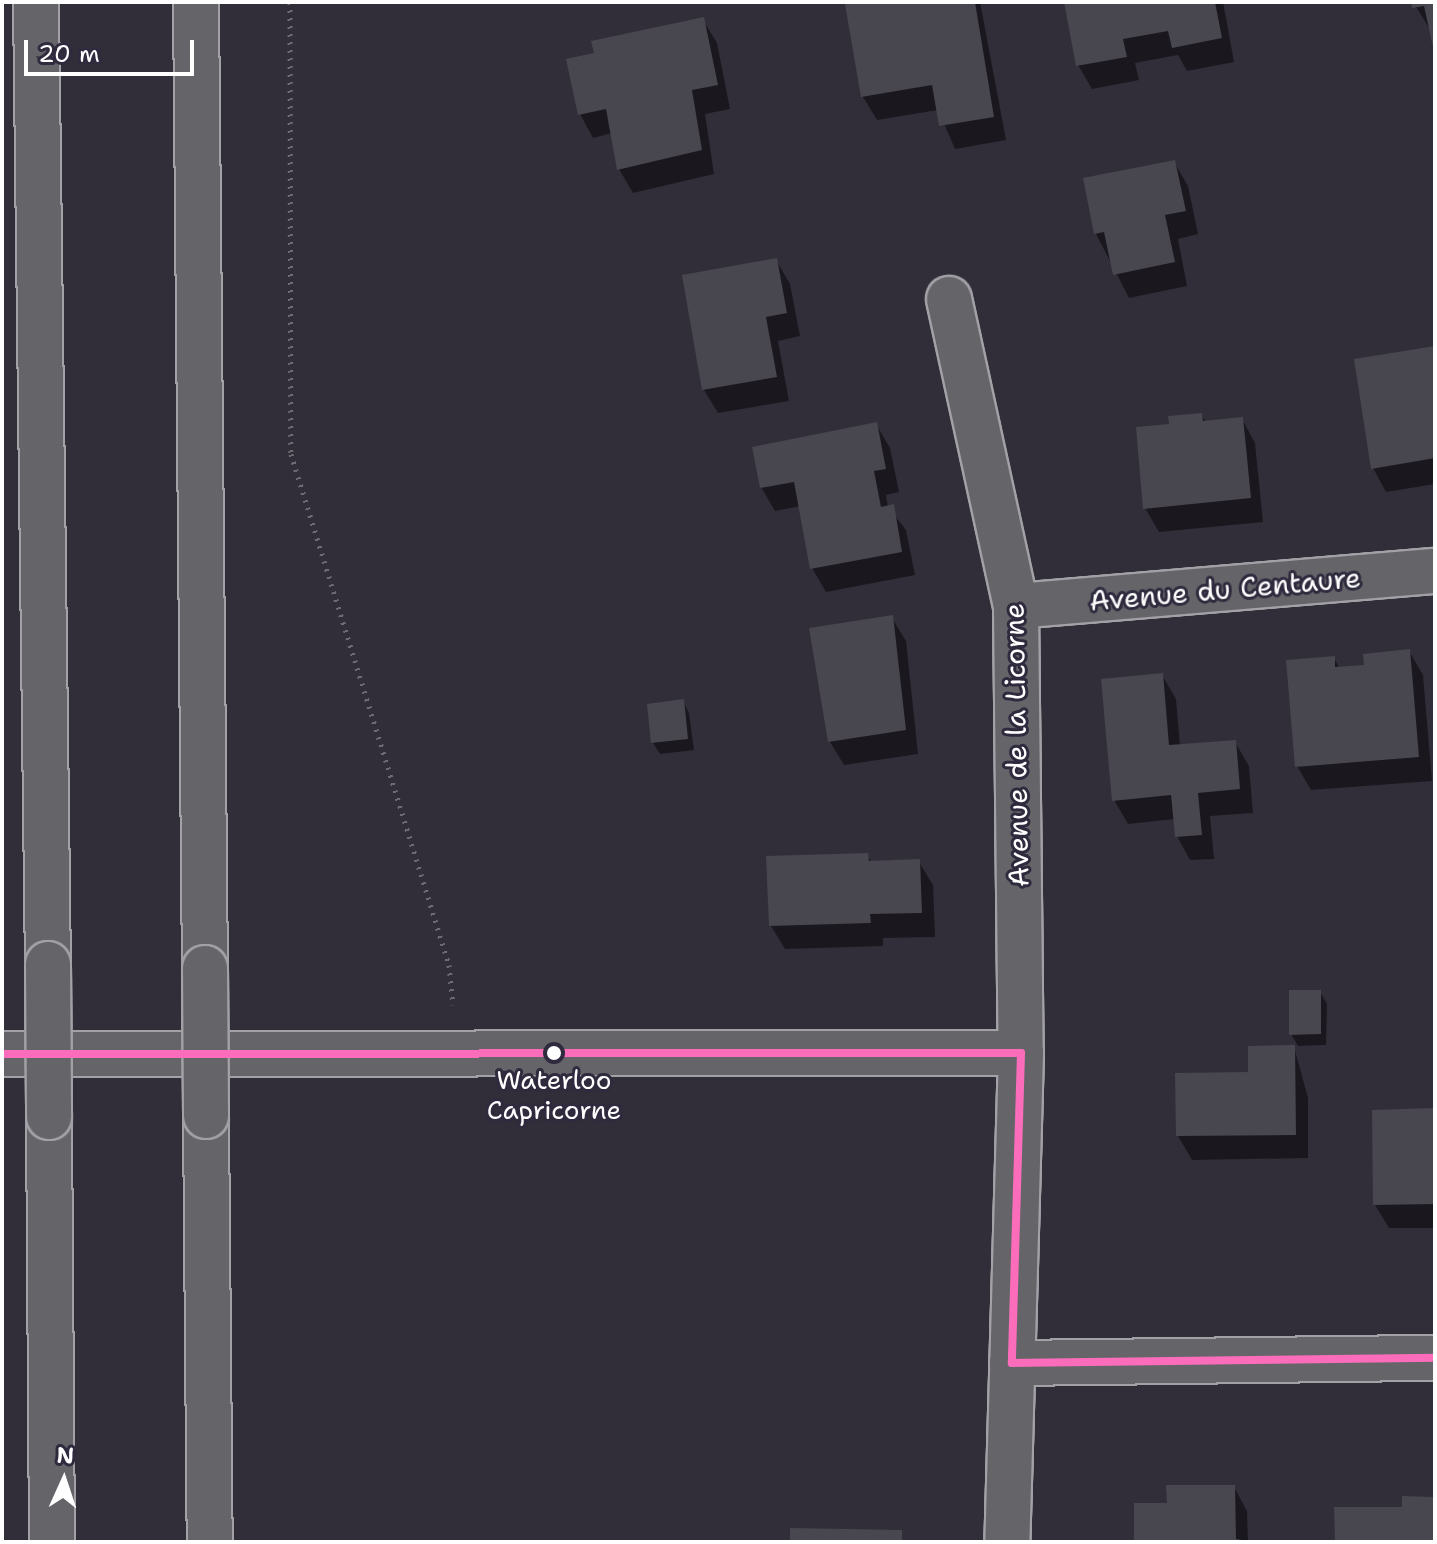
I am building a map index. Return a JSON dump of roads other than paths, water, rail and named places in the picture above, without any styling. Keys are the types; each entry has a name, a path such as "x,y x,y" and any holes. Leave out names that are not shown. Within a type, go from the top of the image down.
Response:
{"main road":[{"path":"36,2 52,1542"},
{"path":"196,2 210,1542"},
{"name":"Avenue de la Licorne","path":"949,299 1016,606 1021,1053 1007,1542"},
{"name":"Avenue du Centaure","path":"1016,606 1435,571"},
{"path":"2,1054 457,1049 1021,1053"},
{"path":"1012,1363 1435,1358"}],"place":[{"name":"Waterloo Capricorne","path":"554,1053"}]}
